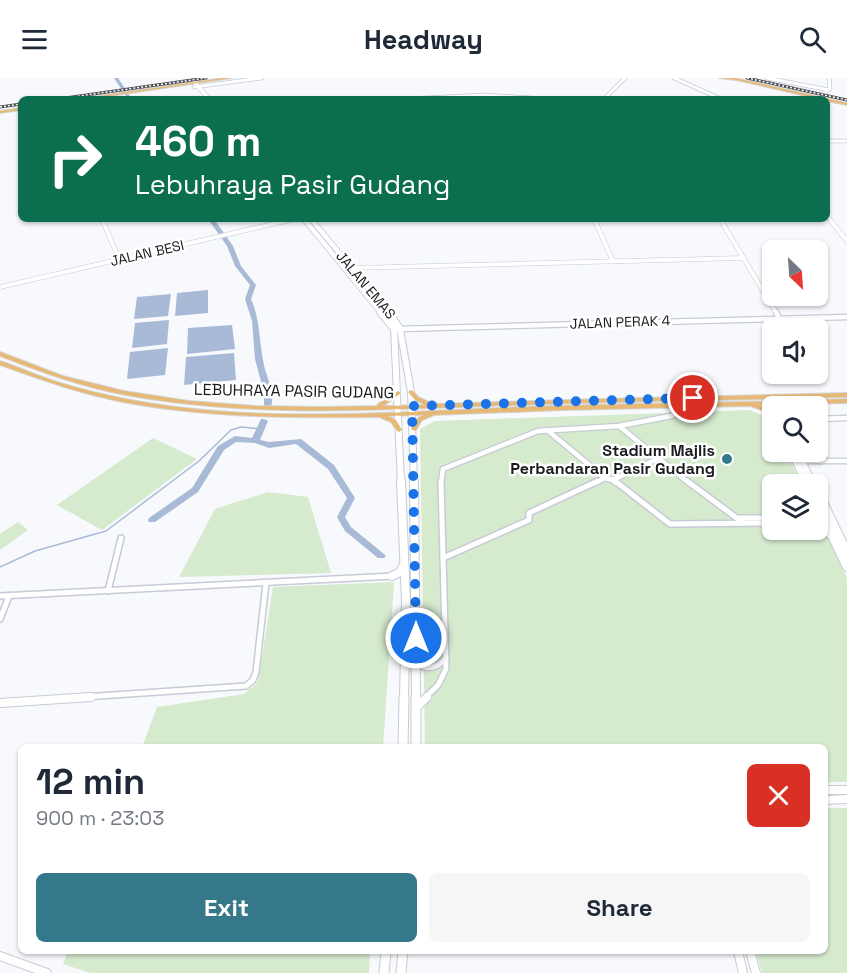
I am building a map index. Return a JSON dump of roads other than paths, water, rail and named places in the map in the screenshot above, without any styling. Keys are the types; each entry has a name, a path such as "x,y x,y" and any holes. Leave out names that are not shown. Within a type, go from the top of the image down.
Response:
{"main road":[{"path":"194,85 230,78"},
{"path":"107,96 238,78"},
{"path":"722,78 809,96"},
{"path":"730,78 810,96"},
{"path":"194,85 202,96"},
{"path":"194,85 206,96"},
{"path":"110,96 116,95"},
{"path":"830,100 847,104"},
{"path":"830,101 847,104"},
{"path":"0,111 18,108"},
{"name":"JALAN EMAS","path":"307,222 397,329 405,561 403,744"},
{"name":"JALAN EMAS","path":"314,222 389,312 397,329 411,392 414,429 416,744"},
{"name":"LEBUHRAYA PASIR GUDANG","path":"0,354 70,382 164,401 371,411"},
{"name":"LEBUHRAYA PASIR GUDANG","path":"0,363 65,387 157,407 254,416 399,410 762,402"},
{"path":"411,392 422,401 444,409"},
{"path":"371,411 388,402 398,393"},
{"name":"LEBUHRAYA PASIR GUDANG","path":"828,396 847,394"},
{"name":"LEBUHRAYA PASIR GUDANG","path":"828,401 847,400"},
{"name":"LEBUHRAYA PASIR GUDANG","path":"444,409 762,402"},
{"path":"747,403 762,408"},
{"path":"414,429 420,418 444,409"},
{"path":"371,411 391,419 399,430"},
{"path":"837,535 847,552"},
{"path":"837,535 847,567"},
{"path":"392,576 400,572 405,561"},
{"path":"405,575 411,572 415,561"},
{"path":"405,575 412,578 416,591"},
{"path":"384,973 386,954"},
{"path":"401,973 403,954"}],"street":[{"path":"194,85 262,78"},
{"path":"607,96 625,78"},
{"path":"674,78 713,96"},
{"path":"767,78 829,90"},
{"path":"822,96 831,86 829,78"},
{"path":"830,141 847,141"},
{"path":"830,220 847,241"},
{"path":"103,222 119,259"},
{"name":"JALAN BESI","path":"0,287 281,222"},
{"path":"595,222 614,261"},
{"path":"722,222 779,318"},
{"path":"352,268 743,258"},
{"name":"JALAN PERAK 4","path":"779,318 847,317"},
{"name":"JALAN PERAK 4","path":"397,329 762,318"},
{"path":"417,708 443,677 446,658 442,470 527,435 547,430 619,426 671,416 693,405"},
{"path":"828,419 847,418"},
{"path":"619,426 657,459 743,523"},
{"path":"547,430 605,478 613,480 670,524 762,521"},
{"path":"613,480 657,459"},
{"path":"828,461 847,461"},
{"path":"443,558 530,520 529,513 605,478"},
{"path":"736,518 762,519"},
{"path":"108,591 121,538"},
{"path":"0,596 405,575"},
{"path":"0,703 246,686 253,680 256,672 267,582"},
{"path":"0,619 9,596"},
{"path":"416,656 421,665 431,669 439,666 446,658"},
{"path":"828,790 847,790"},
{"path":"828,800 847,799"},
{"path":"739,954 743,973"},
{"path":"751,954 756,973"},
{"path":"0,956 47,973"}],"water":[{"path":"208,290 208,313 175,316 177,293"},
{"path":"171,294 168,316 134,319 137,297"},
{"path":"169,320 167,344 132,348 135,323"},
{"path":"232,325 235,349 187,354 188,328"},
{"path":"168,348 165,375 127,379 130,352"},
{"path":"234,353 236,380 184,385 186,357"}],"waterway":[{"path":"116,78 128,96"},
{"path":"213,222 230,246 238,266 253,285 248,299 255,321 260,365 269,399 268,405"},
{"path":"255,441 264,421"},
{"path":"0,567 35,551 106,531 199,461 231,430 241,427 262,429"},
{"path":"152,520 195,490 221,448 235,439 255,441"},
{"path":"255,441 269,445 298,441 331,467 351,498 341,517 348,529 381,556"}],"railway":[{"path":"79,96 206,78"},
{"path":"747,78 829,96"},
{"path":"830,96 847,100"},
{"path":"0,107 18,104"}],"place":[{"name":"Stadium Majlis Perbandaran Pasir Gudang","path":"727,459"}]}
